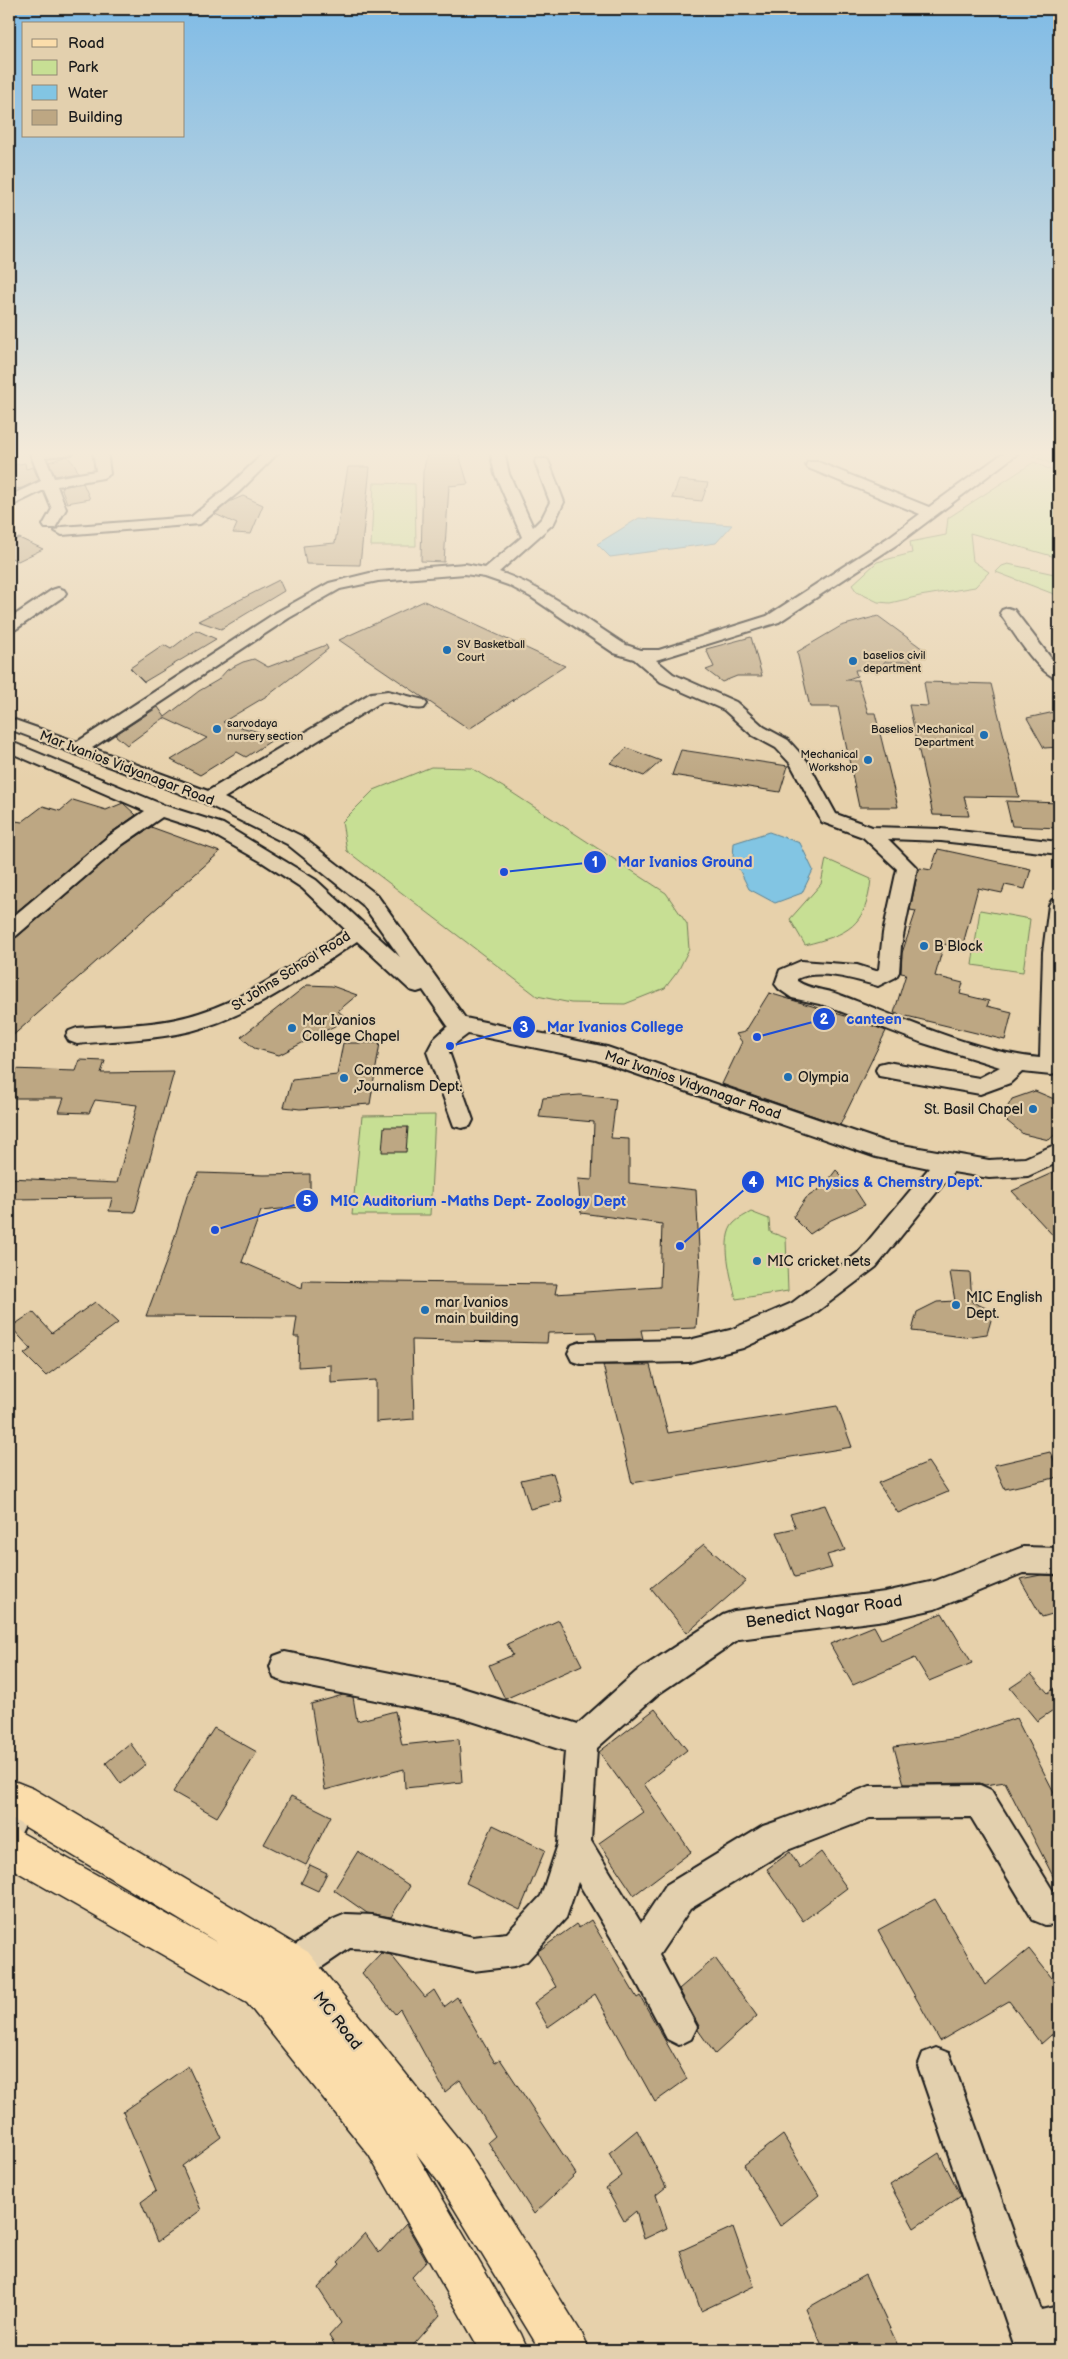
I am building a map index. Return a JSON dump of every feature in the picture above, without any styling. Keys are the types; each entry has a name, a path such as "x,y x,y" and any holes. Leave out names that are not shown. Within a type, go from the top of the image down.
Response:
{"main road":[{"name":"MC Road","path":"13,1808 294,1966 452,2165 566,2350"},
{"path":"9,1846 261,1989 384,2140 505,2350"}],"street":[{"path":"488,573 502,561"},
{"path":"78,749 133,715 283,615 336,586 378,576 465,569 488,573 514,582 537,594 620,650 640,655 660,655 773,619 862,561"},
{"path":"10,626 58,594"},
{"path":"1008,612 1044,661 1059,674"},
{"path":"640,655 667,678 730,706 758,731 782,744 798,761 829,818 870,833 941,835 1059,848"},
{"path":"210,798 377,698 388,696 418,704"},
{"name":"Mar Ivanios Vidyanagar Road","path":"9,723 151,774 210,798 294,840 370,900 461,1025"},
{"name":"Mar Ivanios Vidyanagar Road","path":"9,746 159,810 216,828 269,858 309,884 461,1025 599,1053 884,1151 990,1169 1028,1166 1059,1152"},
{"path":"9,931 116,840 159,810"},
{"path":"870,833 907,868 889,951 889,972 878,979 858,972 801,968 787,975 786,984 800,993 828,998 928,1037 1016,1064 1051,1067 1053,952 1059,905"},
{"name":"St Johns School Road","path":"77,1036 160,1028 205,1020 229,1010 275,984 358,931"},
{"path":"461,1025 442,1042 438,1052 462,1120"},
{"path":"887,1070 980,1086 1002,1077 1016,1064"},
{"path":"581,1353 689,1351 734,1340 802,1310 867,1260 947,1163"},
{"name":"Benedict Nagar Road","path":"582,1741 647,1683 734,1625 884,1606 935,1596 1023,1560 1059,1561"},
{"path":"261,1989 346,1931 372,1932 473,1954 514,1949 554,1906 574,1844 582,1741 456,1701 285,1667"},
{"path":"640,1954 678,1897 775,1838 870,1802 980,1801 1045,1908 1059,1907"},
{"path":"574,1844 640,1954 680,2027"},
{"path":"936,2066 1041,2336"}],"green space":[{"path":"973,561 989,572 975,587 890,603 878,602 857,592 852,585 877,562"},
{"path":"1008,564 1059,575 1059,596 996,572 1002,566"},
{"path":"431,767 471,768 666,893 687,924 689,949 678,971 665,988 625,1004 571,1003 537,996 347,851 342,822 374,790"},
{"path":"826,859 871,879 865,908 852,926 843,932 805,945 790,919 821,884"},
{"path":"980,910 1030,919 1023,972 972,965"},
{"path":"435,1115 430,1215 352,1215 362,1116"},
{"name":"MIC cricket nets","path":"751,1212 769,1219 770,1232 786,1238 788,1291 736,1299 728,1260 727,1239 734,1223"}],"water":[{"path":"769,832 800,843 813,870 802,893 775,903 749,889 733,857 734,843"}],"building":[{"path":"306,561 360,561 360,565 306,564"},
{"path":"279,580 284,591 221,629 198,621"},
{"path":"424,601 565,666 469,729 339,640"},
{"name":"baselios civil department","path":"878,616 927,652 907,657 913,662 884,662 885,668 855,670 857,676 845,680 858,680 868,713 875,713 898,807 859,807 838,707 810,707 797,652 841,626"},
{"path":"196,630 216,639 144,682 130,668 164,645 171,649"},
{"path":"751,637 762,676 737,676 722,682 706,670 714,667 706,649"},
{"path":"326,645 328,649 270,694 223,722 277,737 246,757 237,752 200,775 171,760 207,738 164,718 127,745 115,735 158,707 165,717 199,691 218,680 227,670 243,662 254,659 268,667"},
{"path":"924,682 991,684 1019,797 964,796 969,816 933,815 909,705 928,706"},
{"path":"1059,711 1059,747 1044,748 1027,718"},
{"path":"627,748 661,761 644,776 610,763"},
{"path":"681,750 788,766 780,792 672,775"},
{"path":"73,800 106,810 123,803 136,815 108,835 9,918 9,820 22,822 43,806 60,811"},
{"path":"1006,801 1059,803 1059,828 1012,826"},
{"path":"151,827 220,852 9,1039 9,940 17,937 124,845"},
{"name":"B Block","path":"938,849 1031,869 1025,889 1005,885 1002,893 978,888 962,948 944,944 935,976 963,983 960,994 989,1001 987,1006 1012,1012 1005,1040 894,1013 906,974 901,973 902,953 916,911 910,910 917,875 920,868 931,870"},
{"name":"Mar Ivanios College Chapel","path":"307,985 332,986 357,995 338,1011 348,1019 279,1055 254,1048 241,1037"},
{"name":"Olympia","path":"769,993 855,1019 886,1031 840,1125 722,1084 742,1042 736,1034 745,1032"},
{"name":"Commerce ,Journalism Dept.","path":"343,1043 380,1043 370,1104 300,1109 284,1107 292,1080 337,1075"},
{"path":"80,1060 105,1061 101,1073 174,1072 135,1212 109,1211 112,1198 9,1199 9,1178 117,1183 137,1105 95,1100 89,1113 59,1112 64,1098 9,1098 9,1069 76,1071"},
{"name":"St. Basil Chapel","path":"1035,1091 1059,1101 1059,1131 1049,1140 1023,1134 1002,1117 1012,1099"},
{"path":"580,1095 616,1099 611,1138 629,1139 629,1183 696,1190 700,1268 696,1328 641,1330 643,1339 597,1340 595,1332 548,1333 547,1343 412,1340 414,1419 376,1422 376,1380 331,1383 331,1365 298,1367 299,1337 294,1337 297,1317 146,1316 171,1249 187,1196 199,1173 310,1174 310,1206 261,1211 242,1262 302,1288 303,1281 557,1284 555,1294 660,1287 662,1224 581,1213 578,1179 592,1180 594,1122 539,1117 543,1098"},
{"path":"384,1127 408,1127 406,1152 382,1152"},
{"path":"836,1170 854,1188 865,1205 831,1220 810,1234 793,1217 806,1198 824,1186"},
{"path":"1059,1170 1059,1242 1012,1191"},
{"name":"MIC English Dept.","path":"950,1272 970,1273 972,1302 986,1308 991,1320 987,1334 964,1337 912,1331 917,1312 937,1302 955,1301"},
{"path":"95,1302 118,1323 46,1376 24,1354 31,1349 11,1327 33,1312 52,1333"},
{"path":"603,1365 650,1365 668,1433 837,1406 852,1447 632,1483"},
{"path":"1050,1452 1059,1470 1059,1477 1005,1489 994,1465"},
{"path":"928,1462 948,1492 898,1513 878,1483"},
{"path":"553,1473 562,1501 530,1509 521,1480"},
{"path":"825,1505 845,1550 827,1555 832,1568 795,1577 777,1532 796,1528 790,1514"},
{"path":"704,1544 746,1581 687,1633 651,1588"},
{"path":"1041,1575 1059,1576 1059,1612 1042,1617 1020,1579"},
{"path":"942,1613 972,1663 929,1681 915,1658 853,1685 830,1644 874,1626 881,1639"},
{"path":"559,1620 582,1665 505,1699 489,1665 513,1655 507,1644"},
{"path":"1031,1674 1048,1693 1059,1685 1059,1706 1037,1721 1010,1688"},
{"path":"343,1695 353,1697 357,1721 395,1711 402,1745 459,1739 462,1782 405,1788 404,1769 325,1790 311,1704"},
{"path":"655,1709 687,1750 644,1784 691,1852 634,1895 599,1843 643,1812 599,1752"},
{"path":"1016,1718 1059,1802 1059,1888 1005,1782 985,1785 980,1783 904,1784 894,1747 959,1738"},
{"path":"214,1728 257,1752 217,1817 173,1792"},
{"path":"130,1743 146,1764 121,1784 106,1763"},
{"path":"291,1796 331,1816 306,1865 264,1844"},
{"path":"493,1825 545,1850 520,1910 466,1883"},
{"path":"358,1851 410,1886 391,1917 367,1913 334,1890"},
{"path":"790,1852 800,1868 821,1852 847,1888 803,1921 767,1869"},
{"path":"310,1865 327,1873 318,1891 301,1883"},
{"path":"935,1899 985,1985 1029,1949 1059,1987 1059,2028 1041,2044 1009,2001 940,2041 878,1930"},
{"path":"591,1920 637,1998 640,1996 687,2079 655,2102 595,1994 548,2027 534,2003 556,1987 537,1952 576,1924 579,1928"},
{"path":"381,1953 391,1955 425,1997 434,1990 444,2007 457,1997 495,2063 500,2059 576,2174 534,2214 488,2142 495,2136 460,2080 445,2092 400,2009 395,2014 362,1973"},
{"path":"715,1958 757,2016 715,2054 698,2030 699,2026 679,1989"},
{"path":"188,2066 221,2137 182,2166 201,2210 157,2242 141,2202 156,2191 123,2112"},
{"path":"637,2130 666,2187 656,2195 667,2228 644,2239 636,2211 624,2221 606,2188 622,2176 609,2153"},
{"path":"783,2135 819,2195 780,2226 744,2165"},
{"path":"939,2153 961,2196 914,2228 890,2185"},
{"path":"406,2224 427,2261 412,2277 440,2315 409,2350 338,2350 329,2336 341,2323 318,2288 340,2264 338,2262 365,2233 379,2253"},
{"path":"733,2227 754,2286 701,2311 680,2251"},
{"path":"865,2275 900,2350 824,2350 806,2309"}],"place":[{"name":"SV Basketball Court","path":"447,650"},
{"name":"baselios civil department","path":"853,661"},
{"name":"sarvodaya nursery section","path":"217,729"},
{"name":"Baselios Mechanical Department","path":"984,735"},
{"name":"Mechanical Workshop","path":"868,760"},
{"name":"Mar Ivanios Ground","path":"504,872"},
{"name":"B Block","path":"924,946"},
{"name":"Mar Ivanios College Chapel","path":"292,1028"},
{"name":"canteen","path":"757,1037"},
{"name":"Mar Ivanios College","path":"450,1046"},
{"name":"Olympia","path":"788,1077"},
{"name":"Commerce ,Journalism Dept.","path":"344,1078"},
{"name":"St. Basil Chapel","path":"1033,1109"},
{"name":"MIC Auditorium -Maths Dept- Zoology Dept","path":"215,1230"},
{"name":"MIC Physics & Chemstry Dept.","path":"680,1246"},
{"name":"MIC cricket nets","path":"757,1261"},
{"name":"MIC English Dept.","path":"956,1305"},
{"name":"mar Ivanios main building","path":"425,1310"}]}
